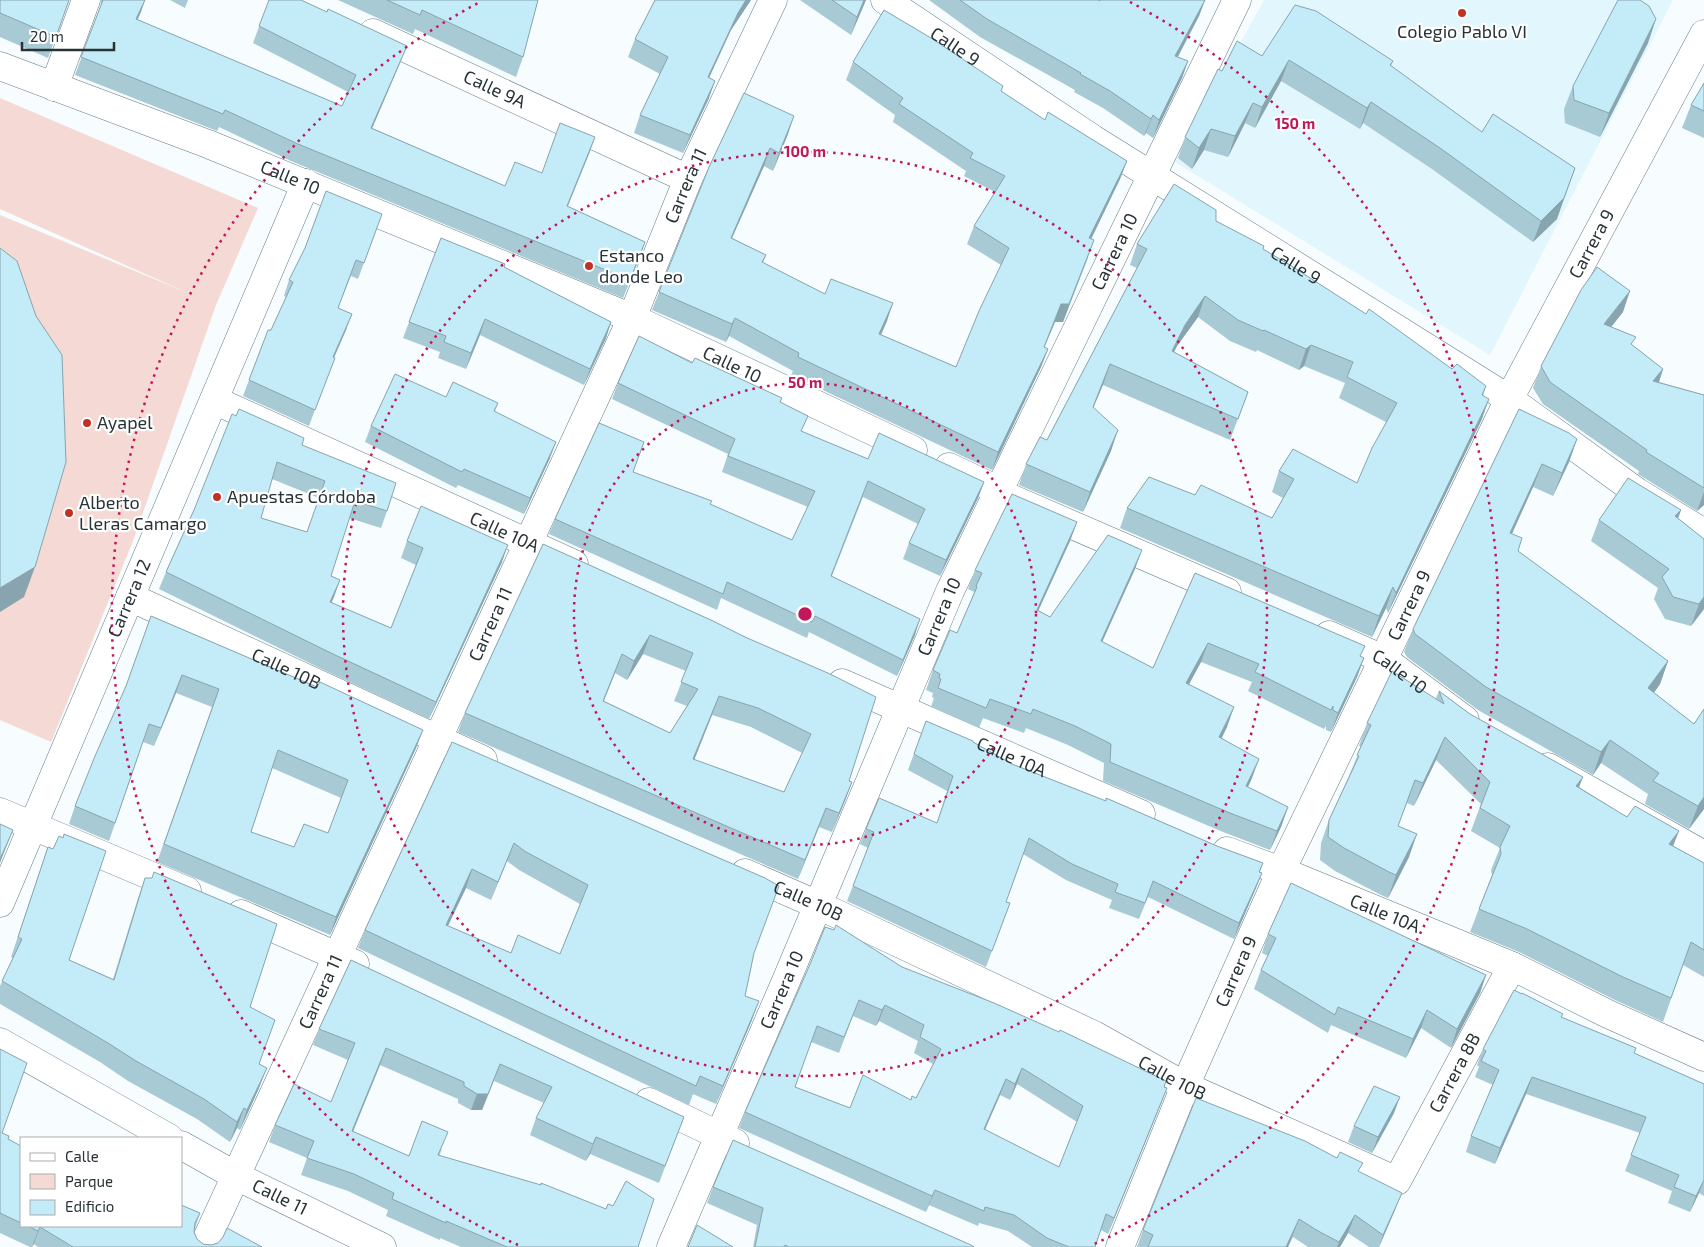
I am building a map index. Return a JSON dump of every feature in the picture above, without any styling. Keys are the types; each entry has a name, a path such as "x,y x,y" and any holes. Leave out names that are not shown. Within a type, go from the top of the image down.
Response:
{"street":[{"path":"54,87 86,0"},
{"name":"Carrera 11","path":"203,1247 632,318 688,179 773,0"},
{"name":"Calle 9","path":"885,0 1093,139 1509,399 1637,492 1704,534"},
{"name":"Carrera 10","path":"671,1247 950,591 1237,0"},
{"name":"Calle 9A","path":"346,21 688,179"},
{"name":"Carrera 9","path":"1120,1247 1185,1086 1281,871 1383,659 1509,399 1704,34"},
{"name":"Calle 10","path":"0,66 306,183 632,318 1000,491 1010,498 1247,600"},
{"name":"Carrera 12","path":"0,903 306,183"},
{"name":"Calle 10A","path":"214,400 601,575"},
{"name":"Calle 10B","path":"130,597 437,740 510,771"},
{"name":"Calle 10","path":"1310,628 1383,659 1469,723 1487,733"},
{"name":"Calle 10A","path":"818,673 1163,824"},
{"path":"1530,757 1704,855"},
{"path":"0,812 374,972"},
{"name":"Calle 10A","path":"1208,843 1512,966 1608,1014 1704,1056"},
{"name":"Calle 10B","path":"718,862 818,905 1094,1035 1185,1086 1397,1181"},
{"name":"Carrera 8B","path":"1397,1181 1512,966"},
{"path":"0,1042 167,1137"},
{"path":"624,1090 755,1152"},
{"name":"Calle 11","path":"182,1146 236,1176 382,1247"}],"shaded area":[{"path":"1264,0 1673,0 1490,355 1175,162"}],"green space":[{"name":"Ayapel","path":"0,98 258,208 216,305 133,541 51,742 0,720 0,215 188,293 0,209"}],"building":[{"path":"0,0 69,0 56,37 0,13"},
{"path":"103,0 145,0 136,19 342,106 356,75 259,26 269,0 301,0 327,12 328,9 407,46 371,128 505,186 515,162 542,173 560,123 595,137 567,206 645,242 630,280 298,144 225,110 223,114 81,57"},
{"path":"387,0 538,0 523,57 422,10 420,15"},
{"path":"655,0 746,0 708,77 715,81 690,135 640,115 668,57 635,39"},
{"path":"832,0 864,0 857,17"},
{"path":"960,0 1205,0 1175,56 1188,61 1159,120 1153,115 1151,119 1110,91 987,19"},
{"path":"1618,0 1640,0 1649,6 1656,19 1609,113 1574,100 1573,86"},
{"path":"1295,5 1316,11 1393,61 1390,65 1482,132 1493,114 1575,168 1564,198 1541,221 1440,148 1371,102 1367,108 1289,60 1262,107 1253,103 1235,136 1211,129 1199,148 1185,137 1218,69 1222,71 1237,41 1262,56"},
{"path":"884,10 931,38 1003,86 1001,91 1045,120 1048,112 1127,161 1089,238 1094,240 1069,304 1061,304 1044,347 1048,349 998,452 798,357 799,353 735,318 732,324 659,292 709,167 744,93 794,116 779,153 770,148 731,238 766,255 762,262 825,294 831,279 893,303 879,334 956,367 979,311 1009,248 974,226 1005,176 970,158 973,153 899,104 903,98 853,62"},
{"path":"1704,83 1704,111 1691,105"},
{"path":"1174,184 1216,210 1216,221 1264,246 1263,249 1366,314 1369,309 1452,369 1457,364 1486,386 1482,395 1489,399 1396,593 1393,587 1379,616 1127,508 1149,477 1195,495 1201,485 1272,518 1294,479 1279,471 1293,449 1357,483 1372,448 1397,403 1347,377 1353,362 1311,345 1306,349 1238,320 1205,296 1185,325 1172,351 1248,392 1238,419 1110,364 1093,407 1118,430 1090,492 1026,464 1040,437 1047,440 1147,249 1137,244"},
{"path":"326,191 382,214 364,263 356,260 338,308 352,314 333,357 335,358 315,410 249,380 268,330 271,330 293,282 289,280 305,248"},
{"path":"441,238 505,264 504,267 611,322 590,369 485,319 471,353 444,342 446,336 409,322"},
{"path":"0,248 17,261 36,316 62,355 66,462 35,567 0,588"},
{"path":"1597,267 1630,291 1604,324 1636,337 1631,344 1663,369 1653,381 1704,395 1704,488 1646,452 1647,450 1550,382 1541,366 1581,290"},
{"path":"639,336 692,363 695,358 782,398 780,402 808,416 801,431 868,459 879,433 984,482 946,560 909,543 925,509 868,481 831,576 920,619 903,660 815,616 812,622 727,582 723,594 555,519 599,423 644,442 633,472 712,501 710,504 792,540 815,491 728,456 735,439 618,383"},
{"path":"395,374 446,397 453,382 498,403 494,411 556,442 530,498 464,469 462,472 371,426"},
{"path":"239,409 304,438 302,445 396,483 387,511 355,501 331,576 340,580 330,602 391,628 423,548 407,541 421,506 508,545 436,702 166,572 194,510 232,414 236,416","holes":["277,462 325,481 307,532 261,518"]},
{"path":"1519,409 1569,433 1577,439 1562,473 1542,464 1510,533 1522,538 1518,551 1668,661 1648,688 1694,724 1704,709 1704,797 1698,806 1653,781 1659,773 1610,740 1601,752 1486,687 1415,634 1413,629"},
{"path":"1628,478 1681,510 1675,516 1704,539 1704,597 1699,604 1673,597 1662,577 1669,569 1599,520"},
{"path":"1012,494 1077,522 1037,610 1050,617 1108,535 1142,550 1101,641 1153,668 1195,573 1365,646 1360,656 1364,658 1338,713 1333,710 1333,706 1331,710 1255,672 1259,664 1208,643 1186,683 1234,707 1219,737 1259,759 1246,786 1288,807 1277,831 1110,762 1111,744 1075,726 1033,709 1031,714 990,699 986,708 938,688 941,679 939,678 940,674 933,670 950,630 957,633 982,573 975,570"},
{"path":"543,544 830,674 876,697 849,781 852,782 839,813 826,808 805,860 465,713","holes":["650,635 693,653 681,682 698,689 670,733 603,701 622,654 634,661","719,696 758,708 811,734 784,792 693,759"]},
{"path":"151,616 317,687 320,682 423,730 336,917 164,844 219,689 182,675 161,728 149,724 115,823 75,806 126,686","holes":["278,750 348,780 328,833 304,824 294,847 251,832"]},
{"path":"1392,671 1444,704 1439,691 1470,714 1583,777 1576,786 1627,817 1635,806 1679,831 1669,844 1704,863 1704,950 1691,942 1671,998 1623,977 1527,929 1479,909 1501,854 1500,847 1510,826 1480,808 1490,782 1445,737 1423,783 1415,780 1398,826 1417,834 1396,875 1344,848 1328,837 1329,820 1359,756 1357,755 1371,725 1367,723"},
{"path":"926,721 973,741 1012,764 1106,801 1106,798 1217,846 1263,863 1259,872 1262,873 1239,923 1153,881 1145,903 1115,892 1118,884 1072,864 1029,838 1006,902 1010,903 992,951 853,886 874,832 866,829 879,798 937,823 953,776 914,754"},
{"path":"452,742 765,878 779,886 754,953 745,996 759,1001 723,1086 700,1076 696,1086 365,930","holes":["514,843 526,852 588,885 560,954 518,935 511,953 446,925 472,869 498,882"]},
{"path":"0,824 13,830 0,859"},
{"path":"64,834 106,851 69,960 114,980 145,878 152,878 154,872 277,924 250,1007 275,1020 259,1064 267,1068 247,1110 244,1108 237,1122 204,1099 2,981 22,939 18,937 48,847 53,849 59,836 63,838"},
{"path":"1291,883 1486,975 1457,1029 1427,1010 1413,1039 1338,1007 1335,1015 1261,970 1276,938 1268,934"},
{"path":"836,925 902,967 994,1003 1059,1032 1060,1030 1166,1081 1164,1087 1167,1088 1114,1218 1106,1214 1095,1247 1069,1247 1047,1238 1014,1215 985,1207 984,1211 935,1190 932,1196 745,1112 825,927 834,930","holes":["859,1000 882,1010 885,1005 924,1025 920,1037 941,1049 916,1098 912,1096 911,1100 863,1075 850,1108 795,1087 817,1026 844,1037","1022,1068 1083,1106 1059,1167 984,1129 1006,1079 1015,1084"]},
{"path":"351,960 684,1117 665,1166 596,1137 593,1144 536,1118 552,1087 500,1064 488,1094 477,1094 464,1086 464,1082 386,1048 352,1131 409,1156 422,1121 448,1132 438,1155 541,1185 541,1183 606,1209 608,1204 613,1206 626,1181 654,1199 638,1247 507,1247 392,1199 394,1193 354,1174 307,1158 314,1141 275,1125 294,1084 331,1102 355,1043 319,1029"},
{"path":"1514,990 1563,1014 1561,1017 1636,1048 1634,1053 1704,1084 1704,1180 1696,1196 1674,1187 1679,1175 1631,1155 1646,1117 1532,1077 1500,1148 1471,1136 1499,1070 1481,1061 1486,1051 1483,1049"},
{"path":"0,1049 27,1063 2,1133 9,1136 8,1139 20,1145 20,1223 0,1213"},
{"path":"1374,1086 1400,1097 1378,1137 1354,1126"},
{"path":"1196,1098 1305,1141 1337,1158 1340,1152 1363,1163 1358,1171 1402,1193 1383,1235 1355,1215 1339,1242 1299,1219 1286,1247 1148,1247 1153,1235 1143,1230"},
{"path":"733,1140 974,1247 789,1247 785,1245 784,1247 755,1247 763,1208 713,1187"},
{"path":"182,1205 200,1213 195,1223 194,1232 197,1239 203,1244 211,1245 218,1243 227,1228 262,1247 73,1247 40,1227 182,1227"},
{"path":"697,1225 733,1247 688,1247"},
{"path":"30,1227 40,1227 38,1231"}],"place":[{"name":"Colegio Pablo VI","path":"1462,13"},
{"name":"Estanco donde Leo","path":"589,266"},
{"name":"Ayapel","path":"87,423"},
{"name":"Apuestas Córdoba","path":"217,497"},
{"name":"Alberto Lleras Camargo","path":"69,513"}]}
